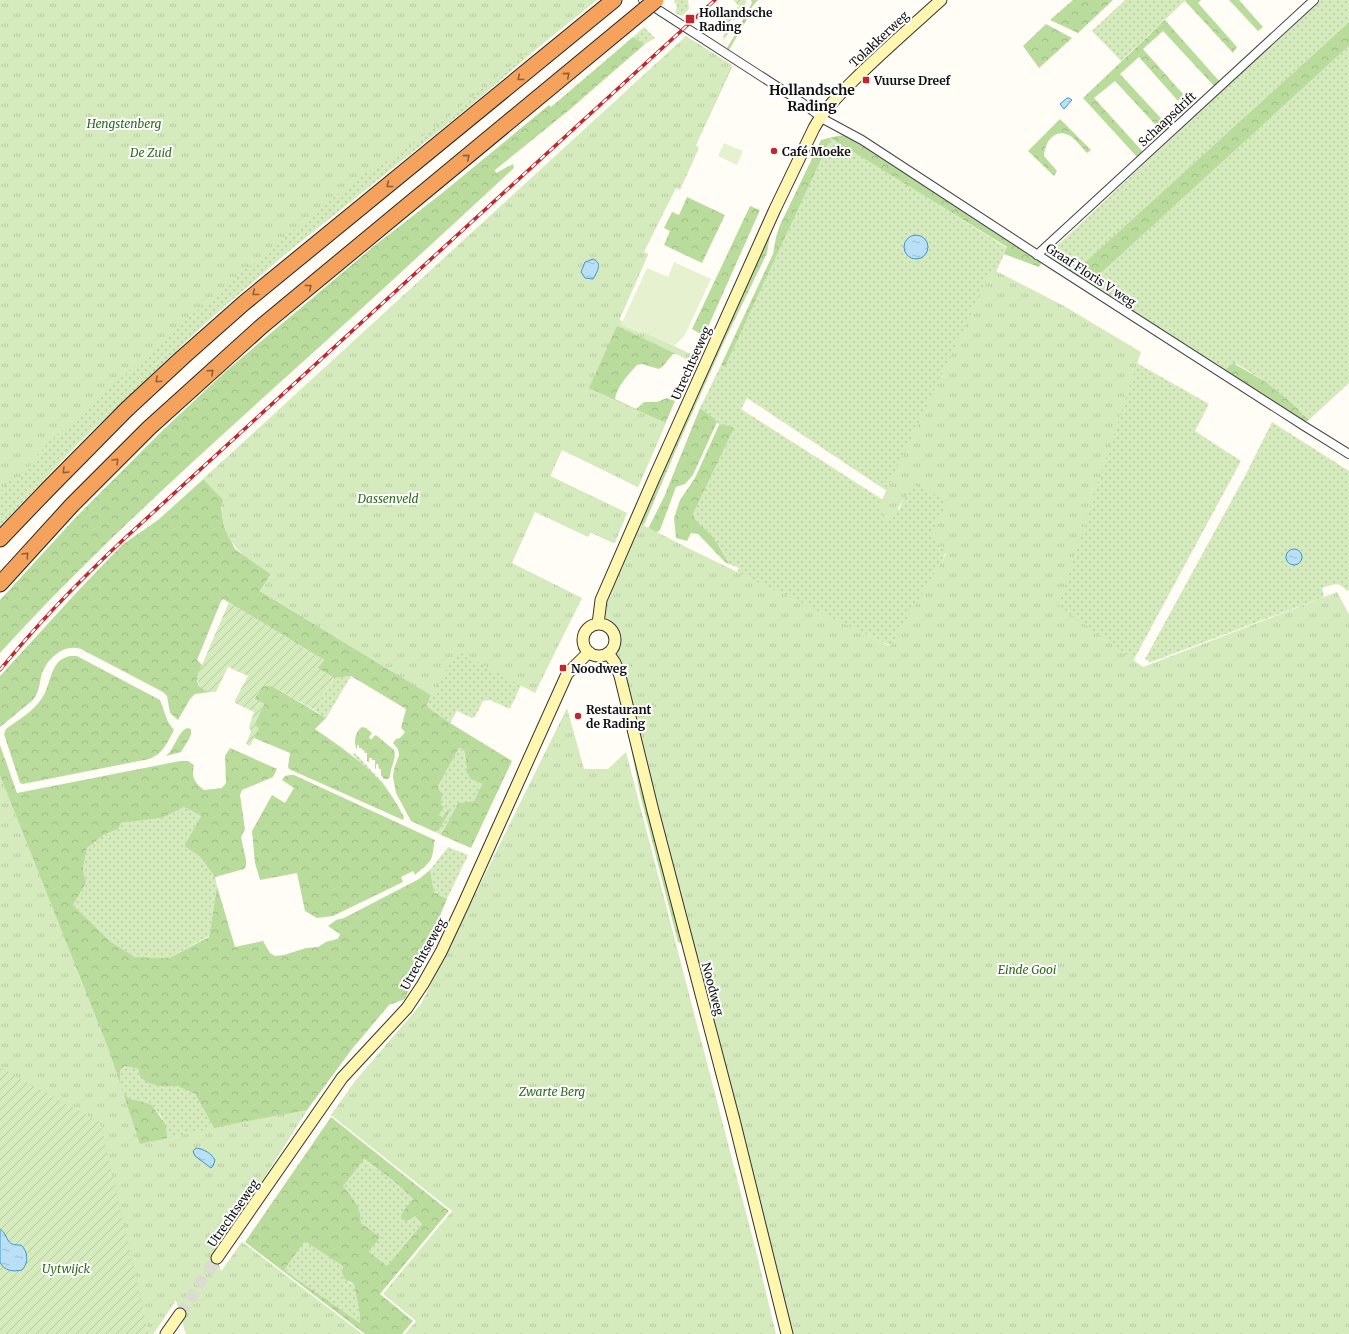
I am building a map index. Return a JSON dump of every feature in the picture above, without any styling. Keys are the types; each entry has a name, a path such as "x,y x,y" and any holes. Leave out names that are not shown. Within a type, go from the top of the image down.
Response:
{"highway":[{"path":"0,584 72,505 149,428 262,326 656,0"},
{"path":"0,539 126,410 238,308 609,4"}],"main road":[{"name":"Tolakkerweg","path":"821,117 832,102 867,67 941,0"},
{"name":"Utrechtseweg","path":"598,624 600,600 775,209 821,117"},
{"path":"598,624 608,627 614,634 614,644 608,652 598,656 589,652 583,641 587,629 598,624"},
{"name":"Utrechtseweg","path":"217,1258 342,1078 407,1008 423,984 457,919 564,679 589,652"},
{"name":"Noodweg","path":"608,652 615,662 620,676 653,811 734,1120 787,1334"},
{"path":"166,1334 180,1314"}],"street":[{"name":"Graaf Floris V weg","path":"643,0 801,102 821,117 862,140 1231,380 1349,454"},
{"name":"Schaapsdrift","path":"1038,255 1314,0"}],"green space":[{"name":"De Zuid","path":"0,0 597,0 530,54 526,53 443,121 391,159 362,175 204,305 203,304 47,444 17,481 12,478 0,493"},
{"path":"593,0 474,103 288,252 208,321 78,444 0,526 0,471 23,427"},
{"path":"688,0 689,9 682,16 675,13 677,6 674,1"},
{"path":"733,0 745,0 747,2 740,10 734,21 732,19 730,21 733,26 724,40 723,36 731,27 724,20 739,6"},
{"path":"751,0 758,0 752,7 746,21 729,50 727,48 752,3"},
{"path":"1073,0 1113,0 1078,33 1050,20"},
{"path":"1125,0 1186,0 1121,61 1092,31"},
{"path":"1201,0 1198,3 1237,47 1233,53 1185,1"},
{"path":"1229,0 1239,0 1263,27 1258,31"},
{"path":"1319,0 1349,0 1349,22 1071,275 1046,256"},
{"path":"1165,20 1220,82 1214,86 1163,31 1143,49 1183,94 1178,101 1139,57 1120,74 1170,128 1164,134 1115,81 1094,98 1144,153 1138,158 1083,98"},
{"path":"1349,22 1349,46 1089,284 1071,275"},
{"path":"1046,24 1072,38 1039,68 1023,46"},
{"path":"644,27 655,38 645,44 633,37"},
{"name":"Dassenveld","path":"686,36 732,65 696,145 699,148 680,190 676,188 644,252 648,255 619,320 695,356 693,362 617,326 589,388 666,423 638,487 562,450 550,476 627,513 615,543 591,532 588,537 535,512 512,563 582,598 535,693 457,651 432,696 260,591 271,574 255,564 235,546 230,539 223,521 223,500 203,479"},
{"path":"633,37 645,44 568,111 495,170 496,173 513,164 514,168 212,444 68,581 0,653 0,600 76,517 163,430 226,371 374,246 441,194 549,105 551,107"},
{"path":"1349,46 1349,383 1309,420 1293,404 1266,382 1237,364 1224,371 1089,284"},
{"name":"Dassenveld","path":"726,62 732,67 678,183 643,252 648,254 619,320 642,336 695,356 693,362 677,354 673,354 659,369 642,364 637,365 623,381 616,394 615,399 636,409 644,402 657,402 667,398 675,401 638,487 562,449 550,476 626,513 614,543 590,532 534,511 511,562 518,569 221,507 224,526 235,549 271,574 260,591 431,695 425,709 427,707 512,761 471,848 441,835 458,803 474,801 482,784 471,779 467,773 464,750 459,748 438,786 439,790 443,794 441,805 444,807 439,815 443,817 448,809 449,812 439,830 435,832 411,821 396,793 393,777 399,755 398,749 393,743 405,732 401,728 406,709 351,676 334,678 317,668 324,660 223,599 197,660 202,665 197,681 199,686 210,692 195,694 190,699 178,720 170,713 167,696 163,692 81,649 69,648 57,653 48,662 42,673 38,690 33,700 0,727 0,676 122,545 158,520 594,127"},
{"path":"1060,119 1091,150 1087,153 1072,137 1061,133 1056,134 1049,140 1044,156 1057,171 1054,176 1028,151"},
{"path":"845,135 1042,262 1039,267 1004,254 1007,247 831,138 725,367 721,365 773,254 780,225 821,140"},
{"path":"831,137 1007,248 893,495 747,398 741,409 899,510 916,473 958,493 955,535 896,648 735,577 739,568 729,564 720,547 698,523 693,514 733,429 723,424 719,425 714,418 700,408 721,365 725,367"},
{"path":"724,143 743,151 737,165 718,156"},
{"path":"687,197 725,215 702,263 664,245 670,231 664,228 672,212 679,215"},
{"path":"750,206 760,210 704,336 692,329"},
{"path":"771,229 767,253 723,344 646,520 607,600 677,436"},
{"path":"674,262 711,279 685,335 674,346 643,332 642,334 621,325 647,268 668,277"},
{"name":"Einde Gooi","path":"992,269 1064,306 1141,352 1058,605 1143,667 1337,592 1349,614 1349,1334 787,1334 598,595 635,521 890,646 946,554 931,533 948,501 915,484 887,524 879,506"},
{"path":"1114,350 1209,404 1195,431 1241,461 1132,663 1042,598"},
{"path":"1233,363 1266,382 1293,404 1309,420 1304,423 1224,371"},
{"path":"700,408 717,422 693,475 685,484 676,487 660,530 641,543 664,497"},
{"path":"1272,422 1349,471 1349,590 1347,591 1336,584 1330,585 1322,588 1324,597 1150,662 1145,659 1245,476"},
{"path":"723,424 734,428 693,514 698,523 716,541 729,564 725,562 698,534 691,533 687,541 676,538 674,518 680,500 695,478 719,425"},
{"path":"476,529 523,581 560,601 510,709 490,700 483,701 475,717 472,718 457,711 450,723 427,708 424,709 431,695 400,677"},
{"path":"229,602 324,660 317,668 334,678 314,710 272,686 263,687 254,699 264,704 254,725 259,728 250,746 246,744 251,731 249,727 254,712 235,703 235,700 248,676 228,667 216,692 205,690 199,686 197,679"},
{"path":"77,656 160,700 168,722 174,730 167,744 161,751 149,759 23,784 20,783 4,734 6,729 26,715 39,703 58,662 63,658"},
{"path":"351,676 326,718 314,710 334,678"},
{"path":"267,685 272,686 326,718 315,729 353,756 378,779 395,802 404,817 403,820 289,769 290,753 254,738 258,728 254,725 264,704 254,699 262,687"},
{"name":"Zwarte Berg","path":"567,708 584,769 608,769 626,752 756,1251 776,1334 405,1334 416,1321 383,1294 452,1211 331,1115 355,1081 421,1004"},
{"path":"362,727 366,728 372,733 369,737 370,739 376,735 394,750 394,760 390,777 388,779 384,779 381,775 381,769 379,769 378,764 376,764 376,769 375,768 375,760 369,758 369,762 367,761 367,753 362,750 362,748 359,748 359,745 357,745 357,750 355,737"},
{"path":"627,727 682,942 681,943 678,942 640,794"},
{"path":"187,728 191,729 191,734 181,752 166,756 172,749 181,733"},
{"path":"0,745 17,793 180,761 188,761 194,765 194,779 204,790 222,788 226,783 225,756 230,748 277,769 273,777 242,790 240,795 245,829 241,837 246,860 246,866 244,869 215,877 200,857 184,846 201,816 184,807 162,818 121,823 118,829 105,834 87,848 83,869 86,883 73,905 110,941 135,957 169,958 209,937 217,886 235,947 263,941 270,953 275,956 284,955 306,948 318,947 326,942 337,939 340,934 328,926 336,920 344,918 419,879 430,870 434,892 447,899 405,999 389,1005 352,1049 307,1110 229,1232 214,1247 221,1272 242,1242 362,1334 210,1281 216,1139 214,1128 195,1094 177,1086 159,1086 148,1083 140,1077 138,1069 125,1066 120,1070 121,1091 130,1099 152,1105 166,1125 167,1138 148,1167 186,1334 176,1300 153,1334 149,1334 143,1305 135,1316 0,1334"},
{"path":"459,748 464,750 465,759 472,779 482,784 474,801 458,803 441,835 435,832 439,830 443,817 439,815 441,799 438,786"},
{"path":"355,753 383,783 395,800 387,789 353,755"},
{"path":"0,775 109,1050 140,1144 242,1122 307,1110 229,1232 214,1247 221,1272 242,1242 362,1334 186,1334 176,1300 153,1334 149,1334 100,1123 0,1068"},
{"path":"294,775 435,840 433,854 430,861 415,875 413,871 401,877 403,882 333,916 317,918 305,911 297,873 260,880 255,863 252,831 272,795 285,803 294,788 282,780 285,776"},
{"path":"184,807 201,816 184,846 200,857 215,877 217,886 209,936 169,958 135,957 110,941 73,905 86,883 83,869 87,848 105,834 118,829 121,823 162,818"},
{"path":"448,847 468,855 447,899 434,892 430,870"},
{"path":"125,1066 138,1069 140,1077 159,1086 177,1086 195,1094 214,1128 214,1334 167,1153 166,1125 152,1105 130,1099 121,1091 120,1070"},
{"name":"Uytwijck","path":"0,1068 100,1122 149,1334 0,1334"},
{"path":"331,1117 449,1211 380,1294 413,1321 402,1334 365,1334 245,1242","holes":["364,1159 395,1182 413,1199 404,1210 401,1218 407,1221 415,1216 422,1224 387,1266 369,1251 380,1237 361,1223 358,1207 343,1186","305,1241 343,1266 342,1273 345,1279 354,1284 360,1323 284,1270"]},
{"path":"363,1159 395,1182 413,1199 403,1212 403,1220 409,1221 415,1216 422,1224 387,1266 369,1250 361,1223 361,1218 342,1186"},
{"path":"305,1240 343,1266 342,1273 350,1283 354,1284 360,1323 284,1270"}],"water":[{"path":"1067,98 1072,100 1064,109 1060,104"},
{"path":"916,235 921,236 927,242 927,252 921,258 916,259 911,258 905,252 904,247 905,242 911,236"},
{"path":"593,259 598,263 597,271 593,279 585,278 581,272 585,262"},
{"path":"1294,549 1300,551 1302,557 1300,563 1294,565 1288,563 1286,557 1288,551"},
{"path":"196,1148 207,1152 215,1160 211,1168 195,1156 193,1151"},
{"path":"0,1229 12,1244 21,1245 25,1250 27,1261 22,1270 15,1271 6,1269 0,1262"}],"tunnel":[{"path":"180,1314 217,1258"}],"railway":[{"path":"0,670 29,635 60,602 124,539 715,0"}],"place":[{"name":"Hollandsche Rading","path":"690,19"},
{"name":"Vuurse Dreef","path":"866,80"},
{"name":"Café Moeke","path":"774,151"},
{"name":"Noodweg","path":"563,668"},
{"name":"Restaurant de Rading","path":"578,716"}],"district":[{"name":"Hollandsche Rading","path":"812,98"}],"park label":[{"name":"Hengstenberg","path":"124,123"}]}
